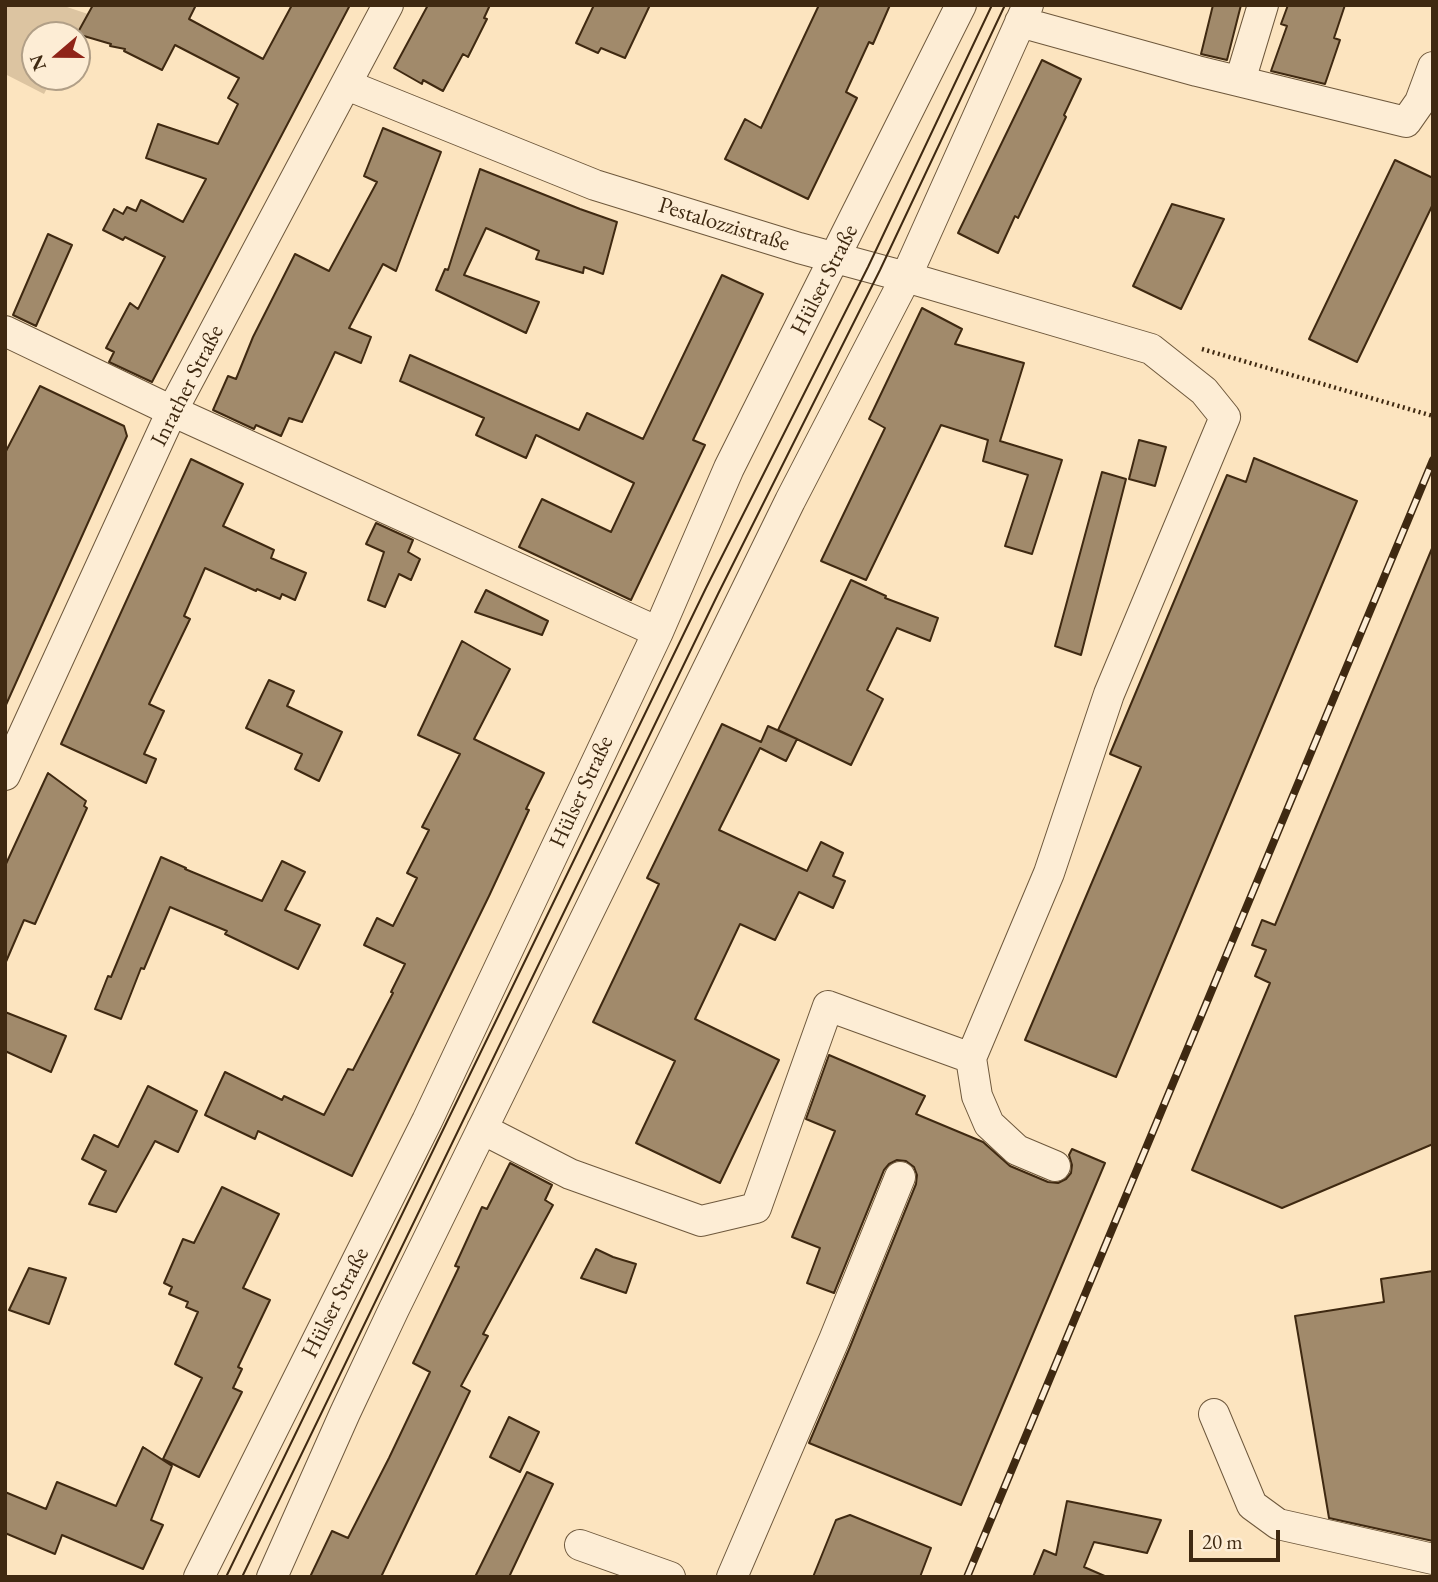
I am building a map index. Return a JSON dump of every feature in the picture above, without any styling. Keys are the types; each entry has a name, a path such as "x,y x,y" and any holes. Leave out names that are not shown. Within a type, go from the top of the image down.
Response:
{"street":[{"name":"Inrather Straße","path":"5,775 172,411 388,5"},
{"name":"Hülser Straße","path":"199,1577 427,1121 658,632 729,468 961,5"},
{"path":"1240,81 1263,5"},
{"path":"272,1577 345,1413 482,1129 790,501 906,276 1024,14 1240,81 1406,122 1420,102 1433,66"},
{"name":"Pestalozzistraße","path":"347,85 594,185 1151,349"},
{"path":"5,331 172,411 658,632"},
{"path":"1055,1166 1017,1150 989,1124 977,1096 971,1058 1049,873 1109,694 1226,417 1204,391 1151,349"},
{"path":"482,1129 570,1174 701,1221 757,1208 828,1006 971,1058"},
{"path":"732,1577 834,1340 900,1177"},
{"path":"1214,1414 1252,1505 1278,1524 1433,1559"},
{"path":"580,1545 670,1577"}],"path":[{"path":"1151,349 1177,341 1433,416"}],"shaded area":[{"path":"5,5 61,5 88,14 84,21 21,21 21,82 5,74"}],"building":[{"path":"93,5 196,5 189,19 263,59 292,5 350,5 152,382 109,362 114,352 106,348 130,303 138,309 165,257 125,237 123,240 103,230 114,209 123,214 127,207 136,211 141,200 183,222 206,179 146,158 158,124 218,144 238,104 228,98 239,78 175,45 162,70 124,51 125,49 91,38 91,21 84,21"},
{"path":"428,5 490,5 484,18 487,19 468,57 463,54 443,91 423,80 422,84 394,68"},
{"path":"594,5 650,5 625,58 601,48 598,53 576,43"},
{"path":"819,5 890,5 873,44 869,42 846,92 857,98 808,199 725,159 745,119 761,128"},
{"path":"1213,5 1241,5 1227,60 1201,54"},
{"path":"1288,5 1345,5 1334,38 1340,40 1325,84 1271,71 1287,26 1281,24"},
{"path":"1042,60 1081,79 1018,218 1015,216 998,253 958,233"},
{"path":"383,128 441,152 396,271 383,264 349,328 371,337 361,363 335,352 302,422 289,418 281,436 256,425 254,429 213,410 228,376 236,379 253,337 295,254 329,271 377,182 364,176"},
{"path":"1395,160 1433,178 1433,204 1357,362 1309,339"},
{"path":"480,169 617,222 603,274 584,267 583,273 536,259 539,251 486,228 464,275 539,302 526,333 436,290 445,269 448,270"},
{"path":"1172,204 1224,219 1181,309 1133,286"},
{"path":"48,234 72,245 36,326 13,315"},
{"path":"722,275 763,294 693,440 705,445 631,600 519,547 542,499 611,532 634,483 536,435 526,458 476,435 484,418 400,381 410,355 579,430 587,413 643,439"},
{"path":"922,308 962,329 955,344 1024,363 1000,441 1062,460 1032,554 1005,546 1028,475 983,461 988,440 941,425 866,580 821,561 885,428 869,419"},
{"path":"40,386 124,426 127,436 5,707 5,453"},
{"path":"1139,440 1166,447 1155,486 1129,479"},
{"path":"1254,458 1357,501 1116,1077 1025,1040 1141,767 1110,754 1227,475 1246,482"},
{"path":"191,459 243,484 223,526 274,550 271,558 306,573 295,600 282,594 280,599 257,589 256,591 205,568 184,616 190,619 149,704 164,711 144,754 156,759 146,783 61,744"},
{"path":"1102,472 1126,479 1081,655 1055,646"},
{"path":"376,523 413,540 408,552 420,559 411,580 399,574 385,607 368,600 384,552 366,544"},
{"path":"1433,546 1433,1144 1282,1208 1192,1170 1270,983 1255,976 1266,950 1252,945 1262,920 1275,925"},
{"path":"851,580 886,596 885,598 938,618 930,641 897,628 867,690 883,699 851,765 778,730"},
{"path":"486,590 548,621 542,635 475,612"},
{"path":"462,641 510,669 474,739 544,773 489,896 352,1176 258,1131 255,1139 205,1115 225,1072 282,1100 284,1096 324,1115 348,1069 353,1070 405,964 364,945 377,918 393,926 417,878 407,873 429,830 422,827 460,754 418,735"},
{"path":"269,680 294,691 287,706 342,732 319,781 295,769 302,754 246,728"},
{"path":"722,724 761,742 768,726 797,739 786,761 760,748 719,830 807,871 821,842 843,853 833,876 845,881 833,908 799,892 775,940 740,924 695,1019 779,1060 720,1183 636,1143 675,1061 593,1022 659,884 647,878"},
{"path":"48,773 86,801 84,806 87,808 35,924 24,920 5,964 5,866"},
{"path":"161,857 262,901 282,861 305,872 285,910 320,925 298,969 225,934 227,931 170,907 144,969 141,968 121,1019 95,1009"},
{"path":"5,1012 66,1036 51,1072 5,1051"},
{"path":"829,1055 925,1096 916,1114 983,1142 1010,1166 1048,1182 1058,1183 1071,1173 1069,1155 1072,1149 1105,1163 961,1505 809,1443 916,1184 917,1175 914,1167 906,1161 897,1160 889,1164 884,1170 834,1293 807,1283 820,1248 792,1237 835,1131 806,1119"},
{"path":"148,1086 197,1111 178,1152 155,1141 116,1212 89,1204 106,1171 82,1159 94,1135 118,1147"},
{"path":"510,1163 552,1185 545,1200 553,1205 483,1334 488,1336 461,1386 470,1391 381,1577 310,1577 332,1531 348,1538 389,1458 430,1372 413,1363 459,1267 455,1266 482,1207 487,1209"},
{"path":"222,1187 279,1214 243,1288 270,1300 238,1367 242,1369 233,1388 242,1392 199,1477 163,1459 202,1378 175,1364 198,1312 186,1307 188,1302 169,1294 172,1287 164,1283 183,1239 194,1243"},
{"path":"596,1249 636,1264 626,1293 581,1278"},
{"path":"29,1268 66,1278 49,1324 9,1310"},
{"path":"1433,1271 1433,1541 1329,1518 1295,1316 1384,1302 1381,1279"},
{"path":"509,1417 539,1432 520,1472 490,1457"},
{"path":"143,1447 172,1466 151,1520 163,1525 143,1569 62,1535 55,1554 5,1533 5,1492 46,1509 57,1482 116,1506"},
{"path":"527,1472 553,1484 509,1577 475,1577"},
{"path":"1067,1501 1161,1520 1147,1553 1094,1542 1084,1567 1107,1577 1033,1577 1044,1550 1056,1555"},
{"path":"850,1515 931,1548 920,1577 813,1577 836,1520"}],"tram line":[{"path":"226,1577 706,588 868,267 992,5"},
{"path":"242,1577 718,594 880,270 1005,5"}],"railway":[{"path":"967,1577 1433,460"}]}
